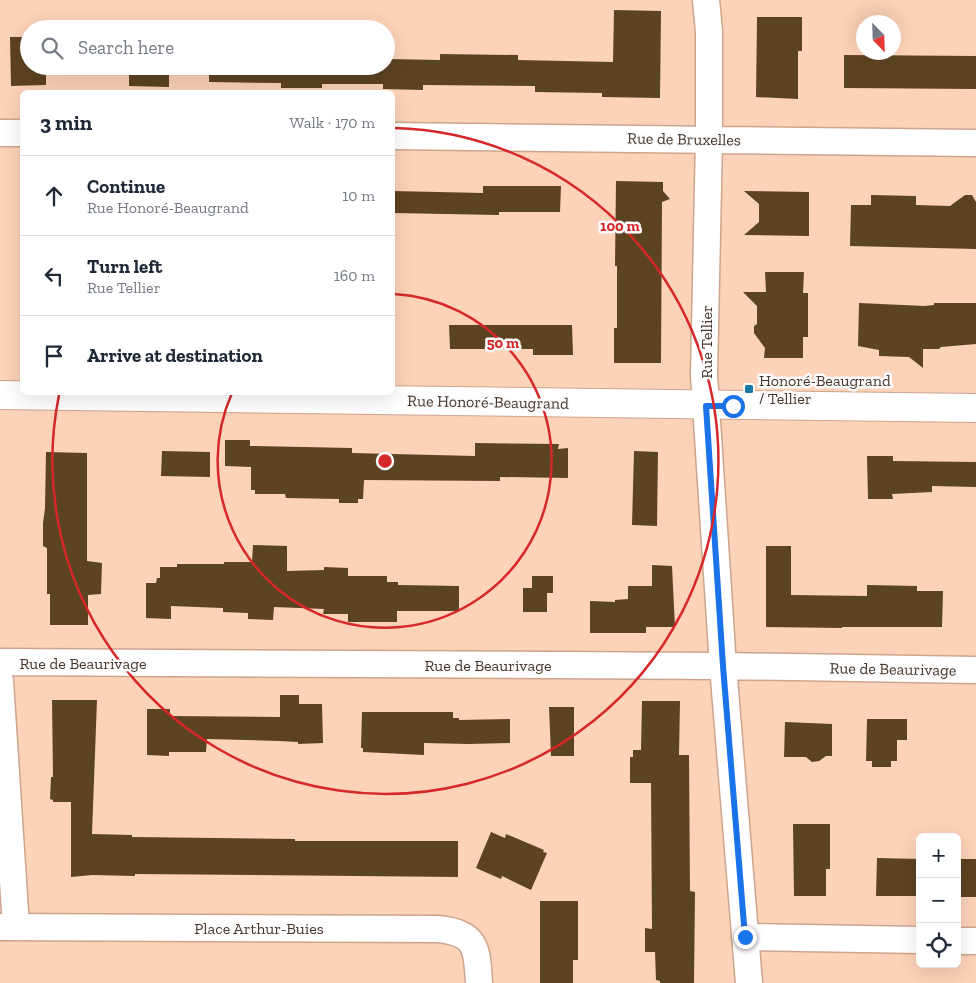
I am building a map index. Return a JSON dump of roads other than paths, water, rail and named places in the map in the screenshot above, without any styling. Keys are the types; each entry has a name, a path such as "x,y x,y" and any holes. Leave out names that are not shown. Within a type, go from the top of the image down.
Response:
{"street":[{"name":"Rue Tellier","path":"706,0 709,31 710,139 704,375 723,666 749,983"},
{"path":"0,133 20,133"},
{"name":"Rue de Bruxelles","path":"395,136 976,143"},
{"name":"Rue Honoré-Beaugrand","path":"0,395 706,406 976,408"},
{"name":"Rue de Beaurivage","path":"0,662 723,666 976,670"},
{"path":"0,681 8,927"},
{"name":"Place Arthur-Buies","path":"8,927 428,929 454,931 467,937 474,946 478,960 479,983"},
{"path":"745,937 916,940"},
{"path":"961,941 976,941"}],"place":[{"name":"Honoré-Beaugrand / Tellier","path":"749,389"}]}
